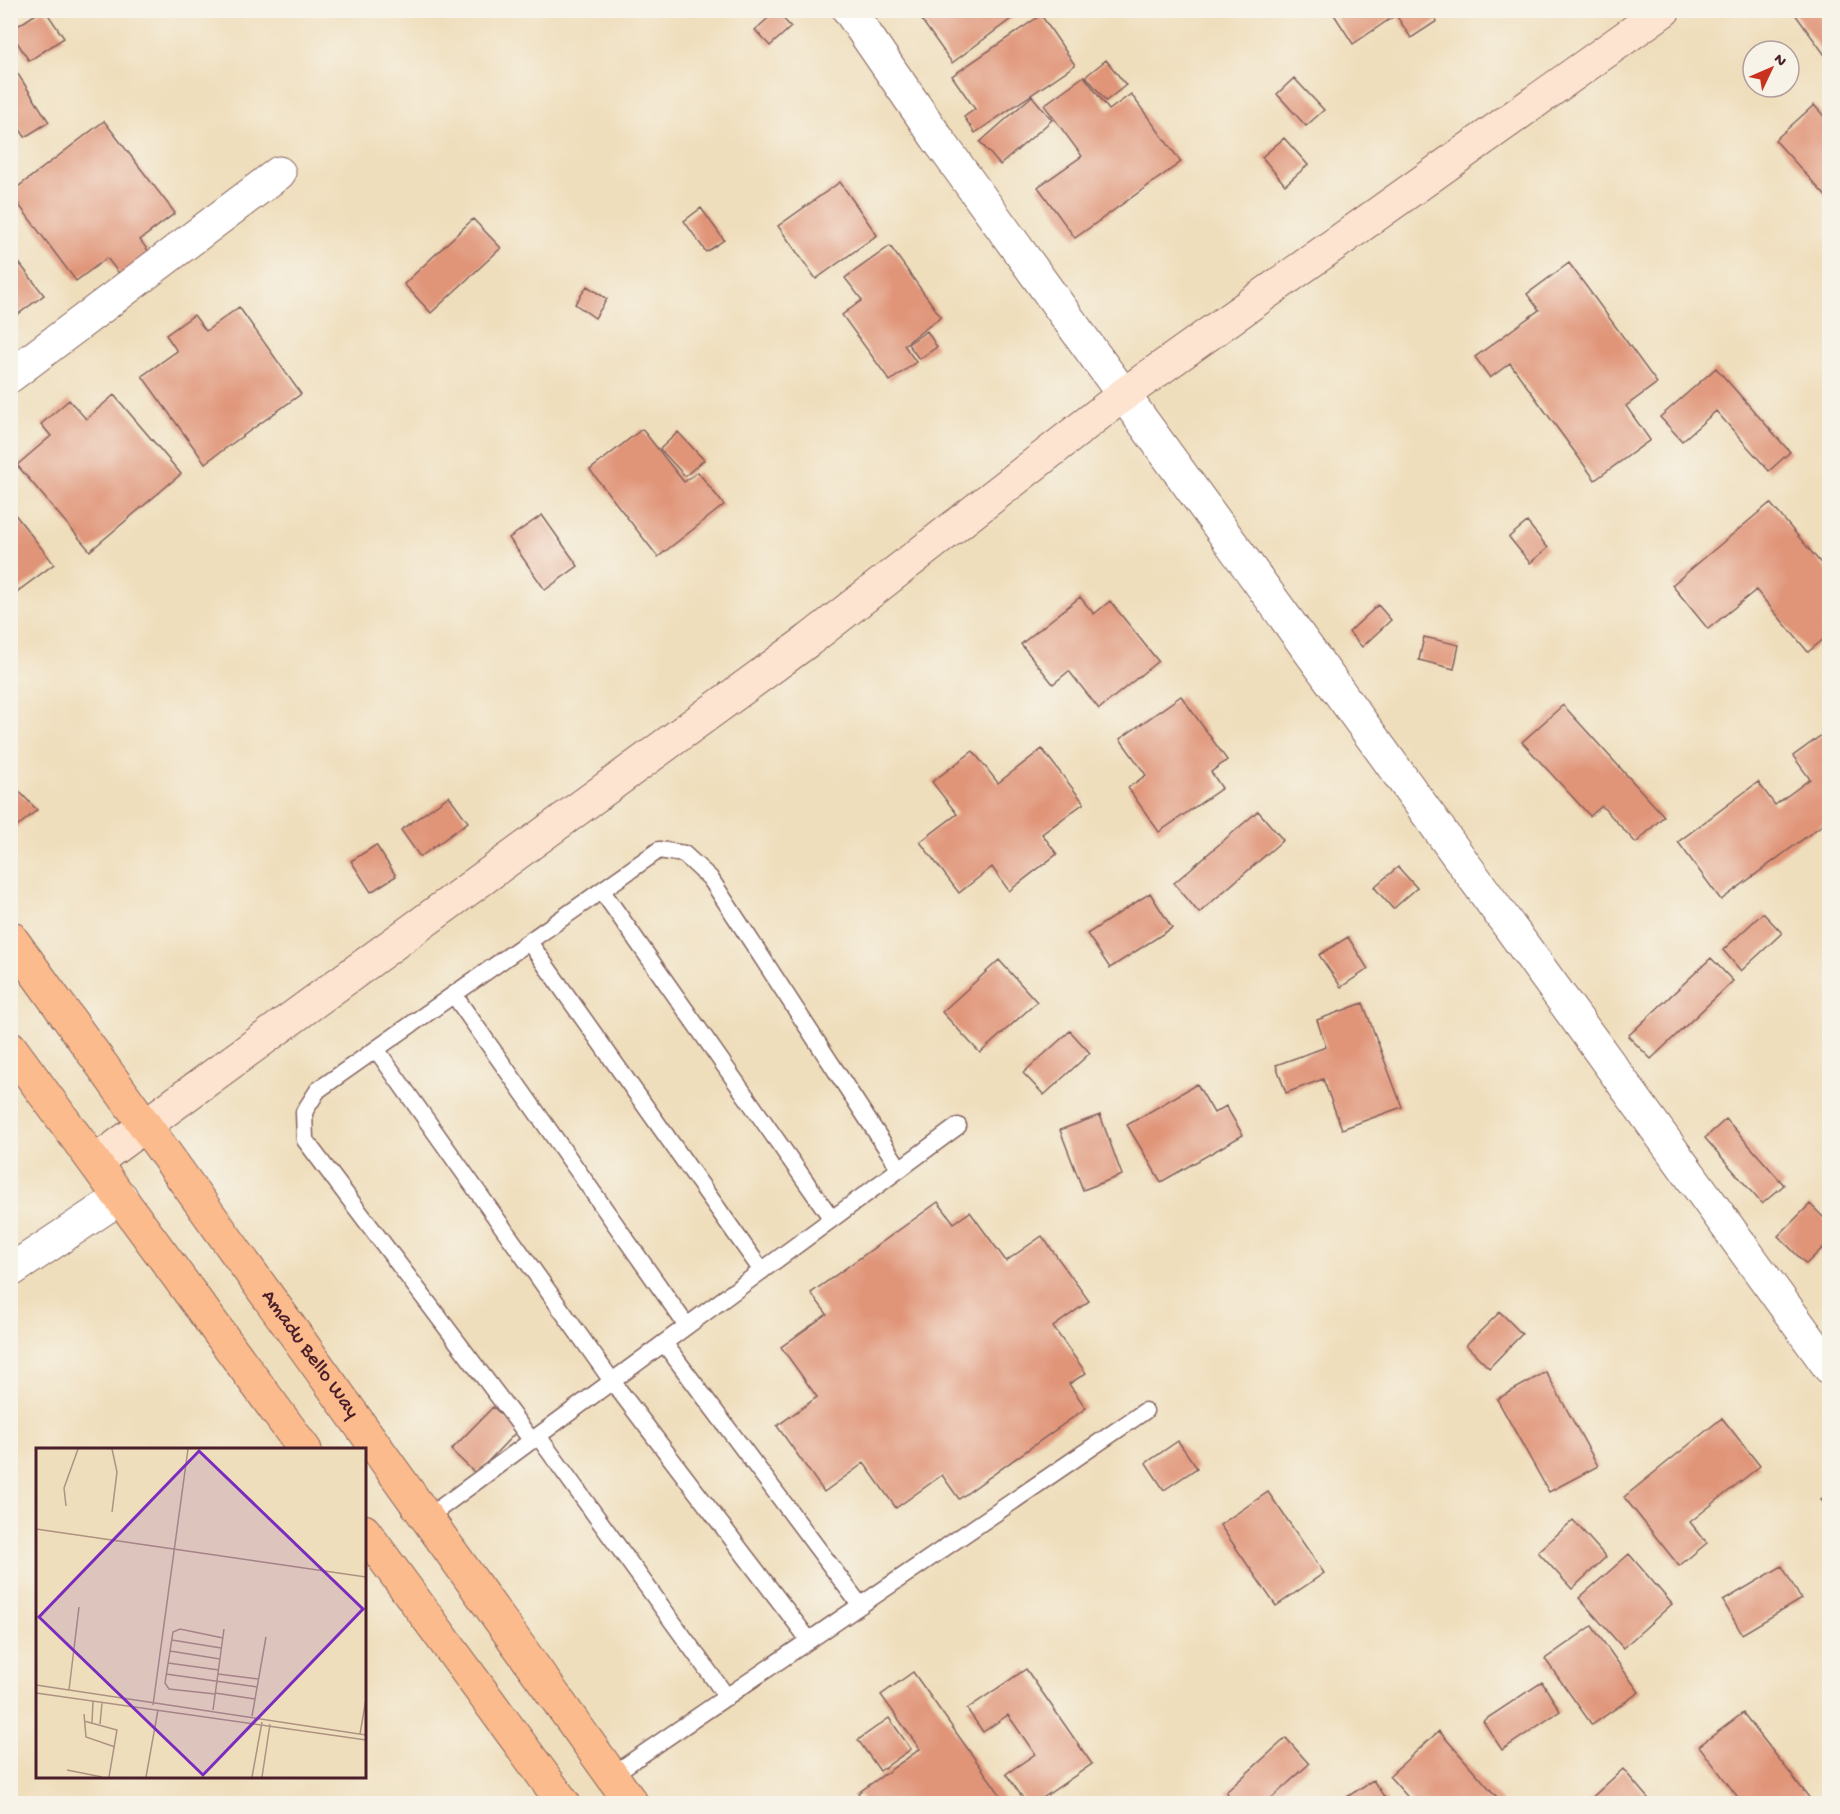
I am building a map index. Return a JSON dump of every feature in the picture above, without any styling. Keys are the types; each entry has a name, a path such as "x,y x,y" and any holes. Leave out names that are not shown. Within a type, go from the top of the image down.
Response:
{"main road":[{"name":"Amadu Bello Way","path":"10,937 146,1122 632,1803"},
{"path":"10,1047 304,1448"},
{"path":"366,1534 564,1803"}],"street":[{"path":"849,10 937,138 1830,1368"},
{"path":"95,1162 146,1122 809,640 1123,395 1664,10"},
{"path":"10,376 279,173"},
{"path":"10,1271 121,1197"}],"lane":[{"path":"726,1697 535,1438 304,1140 304,1113 318,1090 659,850 684,854 710,878 900,1169"},
{"path":"602,891 832,1219"},
{"path":"529,942 762,1271"},
{"path":"454,995 687,1326"},
{"path":"376,1048 612,1381 809,1640"},
{"path":"428,1517 958,1126"},
{"path":"664,1343 860,1605"},
{"path":"612,1775 1145,1411"}],"building":[{"path":"45,10 64,38 29,61 10,31"},
{"path":"925,10 1023,10 952,63 918,15"},
{"path":"1314,10 1326,10 1318,16"},
{"path":"1331,10 1430,10 1437,21 1411,38 1396,15 1353,44"},
{"path":"1792,10 1830,10 1830,62"},
{"path":"776,11 791,27 770,46 755,30"},
{"path":"1041,15 1075,65 975,133 964,117 975,109 952,76"},
{"path":"1106,60 1126,85 1106,101 1086,76"},
{"path":"10,62 49,122 25,137 10,114"},
{"path":"1084,76 1109,110 1131,94 1181,162 1075,238 1038,187 1082,156 1044,105"},
{"path":"1294,78 1324,110 1306,126 1277,94"},
{"path":"1032,96 1052,120 1000,165 980,142"},
{"path":"1814,105 1830,123 1830,201 1775,140"},
{"path":"104,121 175,213 140,240 150,253 121,276 107,258 76,281 10,193"},
{"path":"1284,138 1308,165 1285,185 1262,157"},
{"path":"840,182 877,235 816,279 778,226"},
{"path":"701,208 724,240 706,252 684,221"},
{"path":"473,219 501,248 431,313 404,284"},
{"path":"890,246 941,317 904,345 916,362 890,381 842,315 862,300 845,278"},
{"path":"10,251 44,295 10,320"},
{"path":"1569,263 1657,383 1626,406 1650,440 1595,480 1510,363 1490,378 1475,357 1539,310 1527,294"},
{"path":"587,286 607,299 595,318 575,304"},
{"path":"239,307 301,394 205,463 142,376 177,351 166,335 194,315 206,331"},
{"path":"927,331 937,347 919,359 908,344"},
{"path":"1716,368 1790,452 1769,471 1716,411 1682,441 1660,417"},
{"path":"114,395 181,474 90,551 17,465 51,436 41,424 69,400 86,419"},
{"path":"642,429 684,482 698,472 724,505 658,557 590,470"},
{"path":"678,432 704,460 685,476 660,449"},
{"path":"1770,503 1830,574 1830,634 1808,652 1756,590 1708,629 1672,585"},
{"path":"10,508 54,564 10,597"},
{"path":"542,515 578,566 545,590 509,538"},
{"path":"1527,522 1548,548 1530,563 1509,537"},
{"path":"1080,597 1094,614 1110,601 1158,661 1099,709 1069,671 1053,684 1021,644"},
{"path":"1378,605 1391,620 1362,647 1349,632"},
{"path":"1424,637 1459,645 1454,669 1419,660"},
{"path":"1181,696 1227,760 1211,772 1222,788 1159,832 1128,788 1146,775 1120,739"},
{"path":"1563,705 1664,816 1636,843 1602,806 1590,816 1522,742"},
{"path":"1830,729 1830,819 1721,900 1678,842 1758,782 1775,805 1810,779 1793,756"},
{"path":"1042,749 1084,803 1042,834 1057,854 1009,891 992,867 959,893 920,842 957,814 932,782 973,751 998,783"},
{"path":"16,788 37,810 12,831 10,793"},
{"path":"449,796 468,822 420,857 401,830"},
{"path":"1258,811 1283,840 1199,913 1174,883"},
{"path":"376,845 396,876 371,892 351,861"},
{"path":"1398,867 1417,888 1393,909 1374,887"},
{"path":"1150,893 1172,928 1110,968 1087,934"},
{"path":"1763,913 1782,933 1741,971 1723,950"},
{"path":"1348,937 1368,969 1341,987 1319,955"},
{"path":"1711,958 1733,981 1651,1059 1628,1036"},
{"path":"999,960 1037,1002 980,1053 942,1012"},
{"path":"1363,1003 1402,1107 1342,1129 1323,1079 1286,1093 1276,1065 1326,1047 1317,1020"},
{"path":"1070,1031 1090,1053 1044,1095 1023,1073"},
{"path":"1197,1084 1214,1113 1226,1106 1243,1135 1161,1182 1127,1125"},
{"path":"1100,1115 1122,1175 1083,1190 1060,1130"},
{"path":"1726,1119 1784,1185 1762,1204 1705,1138"},
{"path":"938,1202 954,1223 970,1212 1006,1261 1042,1236 1089,1301 1053,1327 1086,1373 1069,1384 1086,1408 959,1499 942,1475 896,1508 864,1463 824,1492 777,1426 817,1397 781,1347 827,1314 811,1293"},
{"path":"1810,1204 1830,1224 1830,1241 1806,1264 1778,1236"},
{"path":"1500,1312 1522,1334 1489,1368 1466,1345"},
{"path":"1546,1372 1598,1466 1549,1492 1497,1399"},
{"path":"493,1407 518,1430 476,1474 451,1450"},
{"path":"1722,1418 1760,1466 1690,1522 1707,1543 1679,1566 1624,1497"},
{"path":"1178,1441 1197,1468 1164,1490 1146,1463"},
{"path":"1268,1492 1324,1573 1276,1606 1220,1525"},
{"path":"1830,1494 1830,1513 1821,1499"},
{"path":"1573,1520 1606,1557 1572,1589 1538,1552"},
{"path":"1629,1554 1672,1604 1623,1648 1579,1598"},
{"path":"1782,1566 1801,1599 1742,1634 1723,1601"},
{"path":"1592,1626 1639,1692 1592,1725 1545,1659"},
{"path":"1026,1669 1092,1764 1034,1804 1027,1804 1006,1774 1035,1754 1008,1715 983,1732 967,1709"},
{"path":"913,1672 1007,1804 865,1804 858,1793 920,1749 881,1695"},
{"path":"1542,1682 1560,1711 1502,1750 1483,1721"},
{"path":"1743,1713 1811,1800 1807,1804 1743,1804 1699,1746"},
{"path":"889,1718 911,1749 880,1771 858,1740"},
{"path":"1439,1731 1503,1804 1414,1804 1389,1776"},
{"path":"1286,1738 1309,1764 1265,1804 1236,1804 1226,1792"},
{"path":"1623,1769 1653,1804 1585,1804"},
{"path":"1373,1780 1389,1804 1336,1804"}]}
